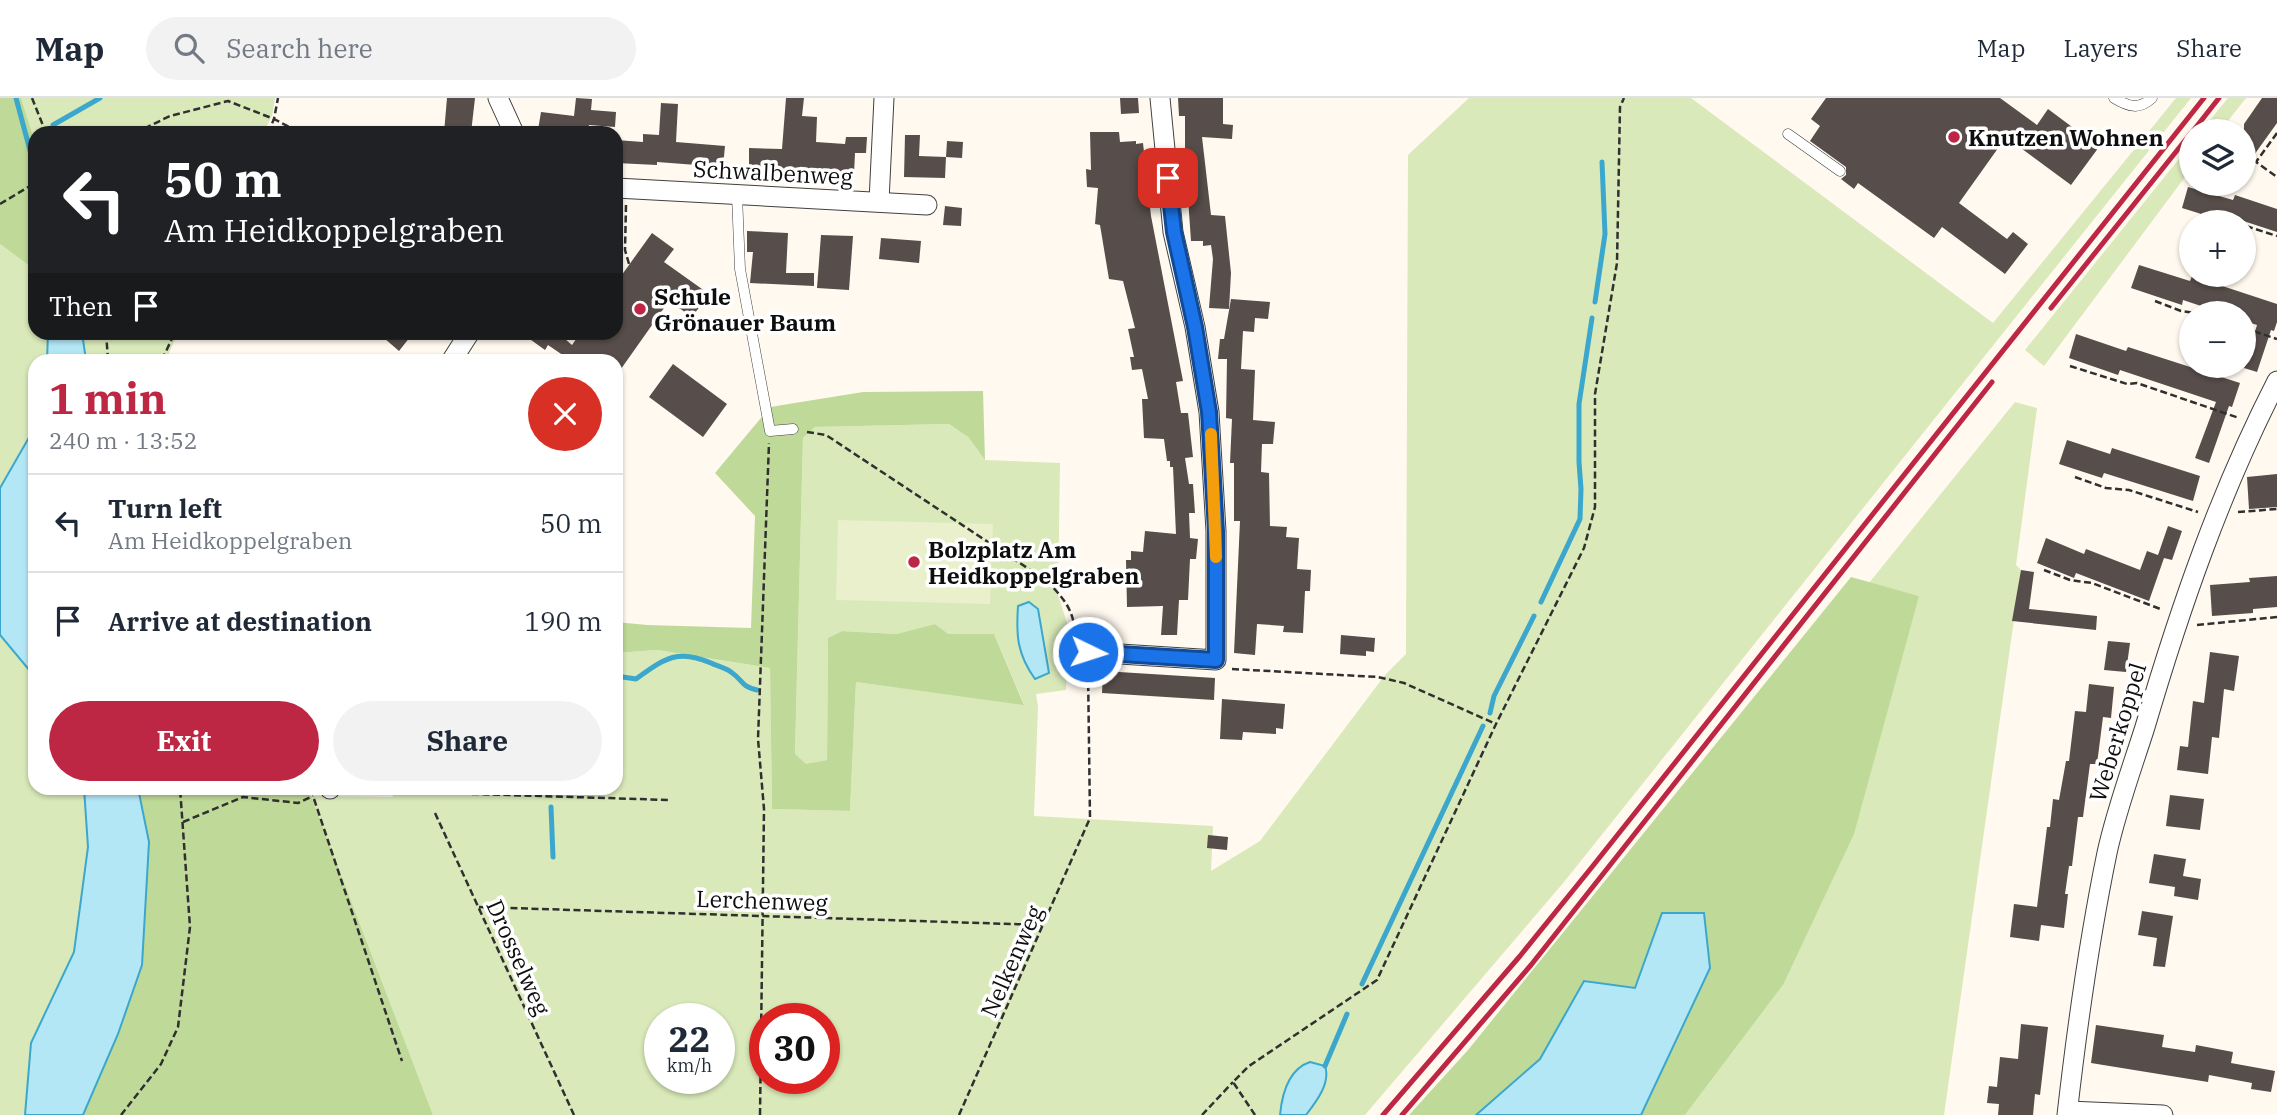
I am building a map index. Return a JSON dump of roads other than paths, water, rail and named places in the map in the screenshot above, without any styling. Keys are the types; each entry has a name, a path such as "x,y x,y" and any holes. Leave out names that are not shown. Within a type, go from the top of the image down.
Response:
{"street":[{"path":"498,98 511,126"},
{"path":"879,201 884,98"},
{"path":"1088,652 1216,660 1216,531 1209,412 1195,327 1174,232 1160,98"},
{"name":"Schwalbenweg","path":"623,188 927,205"},
{"name":"Weberkoppel","path":"2067,1113 2086,964 2108,850 2177,622 2216,514 2255,423 2277,381"},
{"path":"2067,1113 2162,1115"}],"lane":[{"path":"2114,98 2134,107 2142,106 2152,98"},
{"path":"1788,134 1840,172"},
{"path":"737,195 740,269 770,431 793,429"}],"water":[{"path":"48,340 83,340 85,354 47,354"},
{"path":"28,439 28,669 0,635 0,488"},
{"path":"1029,602 1038,609 1049,673 1035,679 1021,653 1017,626 1018,606"},
{"path":"84,795 139,795 149,842 142,965 118,1034 83,1115 25,1115 31,1043 74,952 88,847"},
{"path":"1662,913 1704,913 1710,968 1641,1115 1476,1115 1540,1059 1584,981 1635,988"},
{"path":"1310,1062 1325,1066 1326,1079 1318,1098 1306,1115 1280,1115 1288,1083 1297,1070"}],"waterway":[{"path":"16,98 28,143"},
{"path":"53,125 100,98"},
{"path":"1595,302 1605,234 1602,162"},
{"path":"1541,602 1580,519 1579,404 1592,318"},
{"path":"1490,713 1494,696 1534,616"},
{"path":"623,677 636,679 663,661 689,656 727,669 745,685 757,690"},
{"path":"1362,984 1483,726"},
{"path":"551,807 553,857"},
{"path":"1325,1066 1347,1014"}],"railway":[{"path":"1383,1115 1520,956 1592,867 2204,98"},
{"path":"2202,119 2219,98"},
{"path":"2051,308 2179,148"},
{"path":"1402,1115 1531,965 1992,382"}],"place":[{"name":"Knutzen Wohnen","path":"1954,137"},
{"name":"Schule Grönauer Baum","path":"640,309"},
{"name":"Bolzplatz Am Heidkoppelgraben","path":"914,562"}]}
